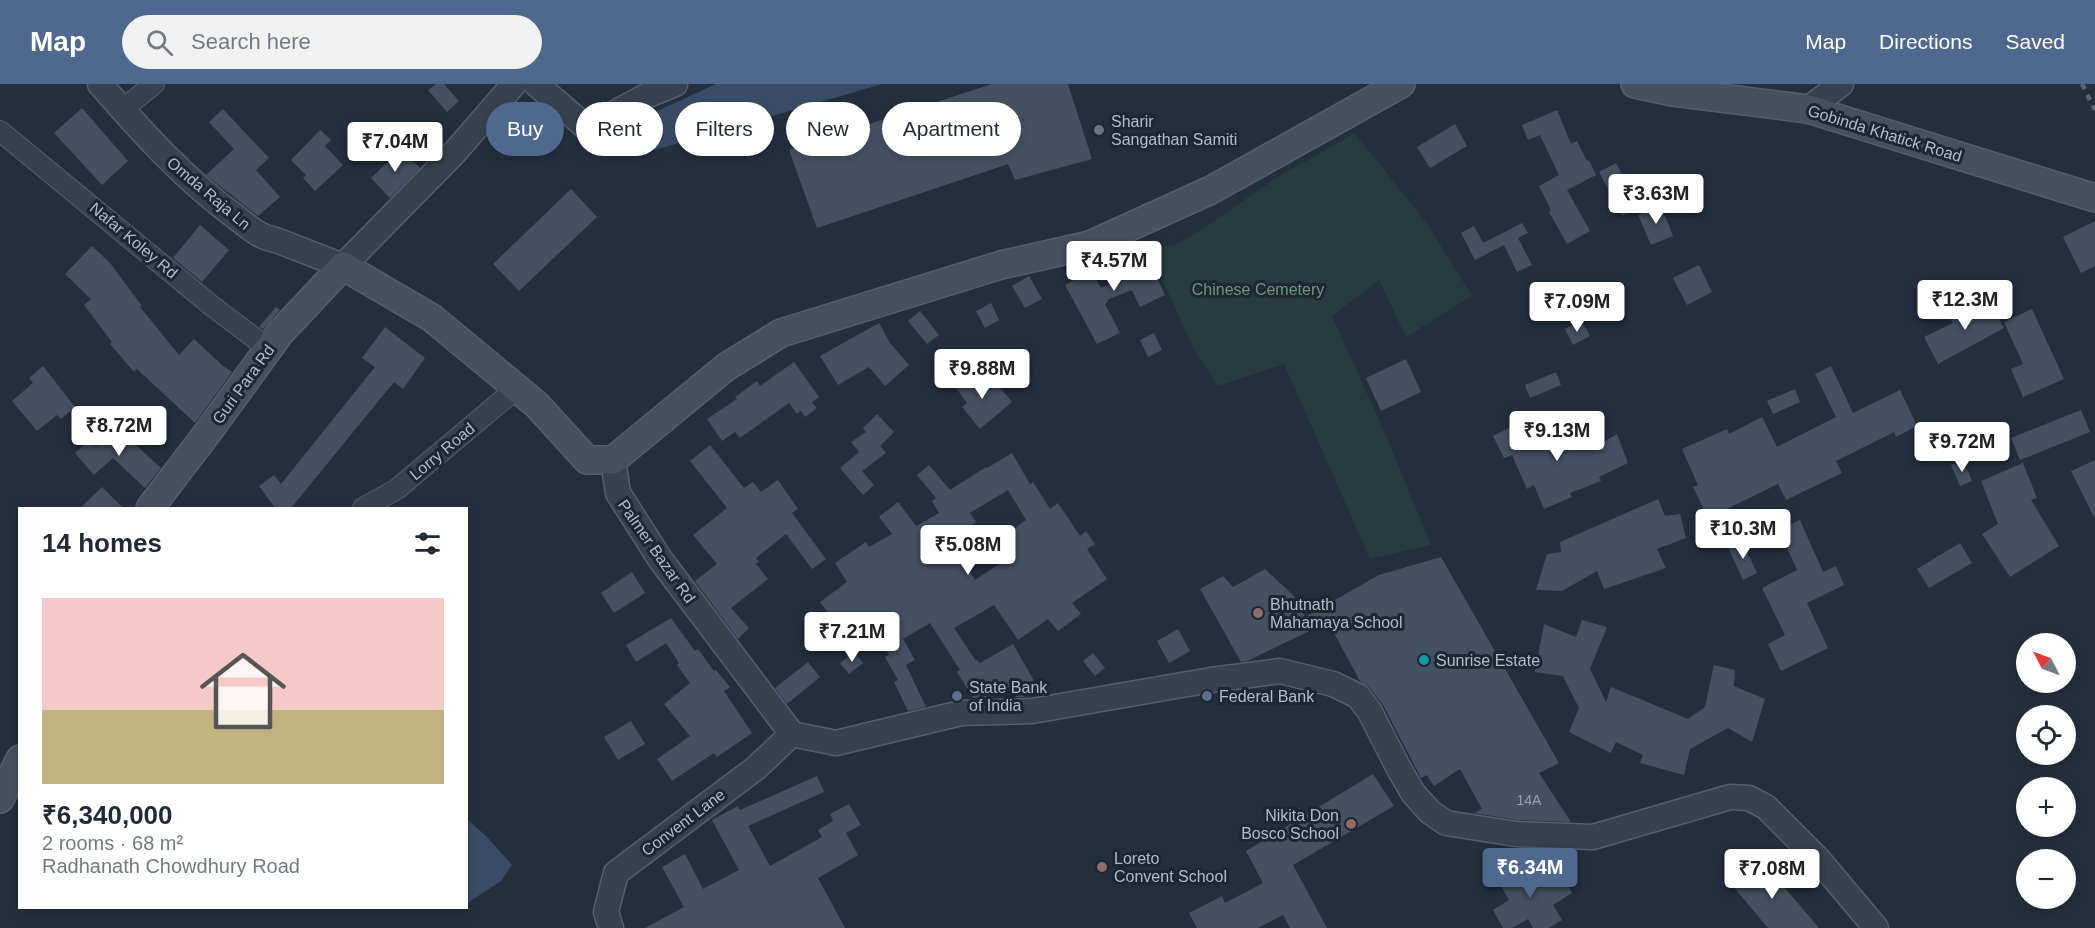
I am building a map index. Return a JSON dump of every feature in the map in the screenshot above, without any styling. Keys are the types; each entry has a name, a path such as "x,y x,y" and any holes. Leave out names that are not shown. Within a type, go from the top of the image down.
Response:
{"main road":[{"path":"343,266 432,318 537,405 587,460 613,460 726,367 781,333 1001,265 1090,245 1211,190 1401,84"},
{"name":"Gobinda Khatick Road","path":"1635,84 1672,92 1808,109 2095,198"},
{"name":"Guri Para Rd","path":"151,507 280,333 343,266"},
{"path":"0,799 18,763"}],"street":[{"name":"Omda Raja Ln","path":"100,84 146,138 218,204 265,239 276,240 343,266"},
{"path":"122,110 154,84"},
{"path":"343,266 455,152 514,84"},
{"path":"536,84 587,129 646,96 675,84"},
{"path":"1808,109 1841,84"},
{"name":"Nafar Koley Rd","path":"0,131 213,306 269,349"},
{"name":"Lorry Road","path":"365,507 397,489 517,388"},
{"name":"Palmer Bazar Rd","path":"613,460 618,493 660,559 792,734"},
{"path":"792,734 836,743 961,713 1032,711 1211,680 1280,672 1333,684 1358,696 1370,712 1413,793 1430,812 1446,823 1516,834 1593,837 1730,797 1749,798 1766,807 1818,859 1876,928"},
{"name":"Convent Lane","path":"611,928 606,912 616,873 756,768 792,734"}],"green space":[{"name":"Chinese Cemetery","path":"1355,133 1428,225 1472,296 1406,337 1379,280 1332,316 1385,433 1431,545 1370,559 1284,364 1218,386 1193,348 1148,247 1173,246 1200,231 1273,180"}],"water":[{"path":"716,84 882,84 820,102 786,102 786,112 774,115 774,102 677,102"},
{"path":"675,103 675,144 663,148 663,108"},
{"path":"468,820 512,865 501,881 469,902"}],"building":[{"path":"436,84 444,84 459,101 447,112 428,90"},
{"path":"992,84 1068,84 1092,159 1015,180 1008,164 817,228 791,156 870,156 870,124 882,120 882,156 1021,156 1021,102 937,102"},
{"path":"82,108 128,161 102,185 54,133"},
{"path":"223,109 269,158 256,170 280,197 258,216 206,175 234,149 209,122"},
{"path":"1557,110 1571,144 1577,141 1596,175 1567,190 1590,231 1567,244 1549,212 1551,210 1539,186 1559,175 1540,135 1528,140 1522,125"},
{"path":"1455,124 1467,146 1430,168 1417,147"},
{"path":"320,130 331,140 325,146 343,165 315,191 303,178 306,175 291,160"},
{"path":"401,149 420,168 390,198 371,178"},
{"path":"1616,163 1639,207 1622,216 1599,172"},
{"path":"571,189 597,217 519,291 493,264"},
{"path":"1661,206 1673,236 1651,245 1638,215"},
{"path":"2095,221 2095,266 2081,273 2063,237"},
{"path":"1522,223 1528,233 1518,238 1532,265 1517,272 1504,245 1475,260 1461,233 1474,226 1483,243"},
{"path":"200,225 229,250 202,282 173,258"},
{"path":"1136,242 1146,264 1149,262 1165,295 1140,307 1132,290 1107,300 1105,304 1120,333 1097,344 1065,285 1091,271 1101,288 1126,277 1114,252"},
{"path":"92,246 110,263 142,306 140,307 179,355 194,339 232,372 195,423 137,369 134,372 110,344 112,342 84,305 91,299 65,274"},
{"path":"1699,265 1712,292 1687,305 1673,278"},
{"path":"1029,276 1042,299 1025,308 1012,286"},
{"path":"1987,297 2004,328 1938,364 1924,337 1953,323 1949,317"},
{"path":"991,303 999,320 985,328 976,311"},
{"path":"276,307 280,310 263,329 259,327"},
{"path":"2032,309 2064,379 2023,397 2011,369 2023,364 2004,322"},
{"path":"920,311 939,335 927,344 908,321"},
{"path":"1581,320 1590,336 1573,345 1565,329"},
{"path":"879,323 890,343 909,365 885,386 869,367 838,385 820,356"},
{"path":"385,327 425,358 403,389 394,382 292,507 274,507 259,486 274,475 281,484 375,367 362,358"},
{"path":"1154,333 1162,350 1148,357 1140,340"},
{"path":"1406,359 1421,392 1381,411 1366,378"},
{"path":"794,362 819,397 812,402 817,408 805,417 801,411 797,414 789,403 740,438 735,432 722,441 707,419 737,399 735,397 757,381 760,386"},
{"path":"43,366 75,407 61,419 57,415 37,431 12,401 33,383 29,378"},
{"path":"1831,366 1853,413 1900,390 1917,426 1896,437 1894,432 1836,461 1842,473 1786,500 1778,484 1708,518 1693,487 1698,485 1682,449 1727,429 1729,434 1762,417 1777,447 1836,417 1815,374"},
{"path":"969,372 983,390 995,381 1012,402 980,429 962,407 967,403 953,384"},
{"path":"1556,372 1561,385 1530,398 1525,385"},
{"path":"1795,389 1800,402 1773,414 1767,401"},
{"path":"2081,410 2090,432 2020,460 2011,438"},
{"path":"877,414 894,432 880,446 886,453 862,471 874,485 863,495 840,468 859,452 851,442 866,432 863,428"},
{"path":"1532,416 1550,451 1587,444 1589,450 1617,434 1628,463 1599,477 1601,481 1570,493 1572,497 1544,509 1534,485 1527,489 1512,455 1504,458 1493,436"},
{"path":"115,426 161,468 145,488 113,458 94,475 75,453 90,440 96,447"},
{"path":"710,445 744,488 753,482 761,492 778,480 798,509 792,513 826,559 812,569 786,534 756,558 759,562 756,564 768,579 731,608 749,628 738,639 695,581 717,564 693,535 727,508 690,461"},
{"path":"1012,453 1030,484 1033,482 1050,509 1058,503 1080,536 1086,531 1095,544 1087,549 1107,579 1072,603 1081,614 1058,631 1048,619 1018,640 994,605 954,628 976,661 980,663 1013,644 1038,688 1023,697 1016,697 1010,687 990,698 973,698 957,672 960,670 930,623 903,639 915,660 906,665 926,707 908,711 894,682 898,680 885,657 889,655 870,623 841,642 833,630 839,627 820,602 847,582 835,563 866,542 869,547 892,534 879,517 898,502 916,526 939,513 932,501 936,498 917,475 929,465 950,490","holes":["1008,490 1026,520 998,540 1010,557 975,580 951,538 976,522 970,513"]},
{"path":"1963,460 1972,481 1960,486 1951,465"},
{"path":"2095,460 2095,519 2071,471"},
{"path":"2023,463 2037,498 2031,500 2059,546 2010,577 1982,534 1998,524 1981,481"},
{"path":"102,487 122,507 81,507"},
{"path":"1658,499 1665,516 1680,514 1686,538 1657,549 1666,568 1604,589 1597,571 1562,591 1536,590 1547,554 1561,552 1560,542"},
{"path":"1800,520 1823,572 1836,566 1844,585 1807,603 1828,648 1781,671 1768,644 1785,635 1762,588 1797,570 1779,530"},
{"path":"1742,541 1757,573 1743,580 1728,547"},
{"path":"1960,543 1972,563 1929,588 1917,569"},
{"name":"Sunrise Estate","path":"1441,557 1559,763 1539,773 1571,822 1517,820 1474,813 1482,809 1460,769 1434,786 1427,775 1421,778 1383,705 1369,687 1360,681 1328,622 1241,662 1200,589 1223,576 1233,587 1265,569 1294,596 1305,617 1379,575"},
{"path":"632,572 645,593 614,613 601,593"},
{"path":"671,618 695,651 698,649 714,671 716,670 730,687 724,691 752,733 717,757 714,753 672,781 657,759 690,736 664,704 690,683 677,665 679,663 666,643 636,662 626,645"},
{"path":"1582,620 1607,627 1590,669 1606,702 1611,687 1688,719 1705,707 1714,665 1735,670 1734,686 1765,699 1752,742 1728,728 1690,749 1684,775 1640,763 1643,755 1616,742 1611,753 1569,732 1579,708 1563,676 1535,672 1544,624 1576,637"},
{"path":"1178,629 1190,651 1169,663 1157,641"},
{"path":"854,652 863,663 849,674 840,663"},
{"path":"1093,653 1105,668 1095,676 1083,661"},
{"path":"808,662 820,677 787,704 775,688"},
{"path":"631,721 645,744 618,760 604,737"},
{"path":"1373,774 1394,806 1293,865 1327,928 1290,928 1283,915 1258,928 1197,928 1189,913 1222,896 1225,903 1263,883 1246,851"},
{"path":"817,776 824,792 748,826 770,866 822,837 818,830 833,821 830,814 849,804 861,825 846,833 858,855 818,878 845,928 645,928 684,907 662,867 685,854 703,889 739,870 712,820 738,806 740,810"},
{"path":"1762,861 1819,928 1768,928 1732,885"},
{"path":"1524,863 1538,886 1560,873 1572,893 1553,905 1562,920 1549,928 1533,928 1528,919 1512,928 1503,928 1493,910 1509,900 1497,879"}],"railway":[{"path":"2082,84 2095,110"}],"place":[{"name":"Sharir Sangathan Samiti","path":"1099,130"},
{"name":"Bhutnath Mahamaya School","path":"1258,613"},
{"name":"Sunrise Estate","path":"1424,660"},
{"name":"State Bank of India","path":"957,696"},
{"name":"Federal Bank","path":"1207,696"},
{"name":"Nikita Don Bosco School","path":"1351,824"},
{"name":"Loreto Convent School","path":"1102,867"}]}
